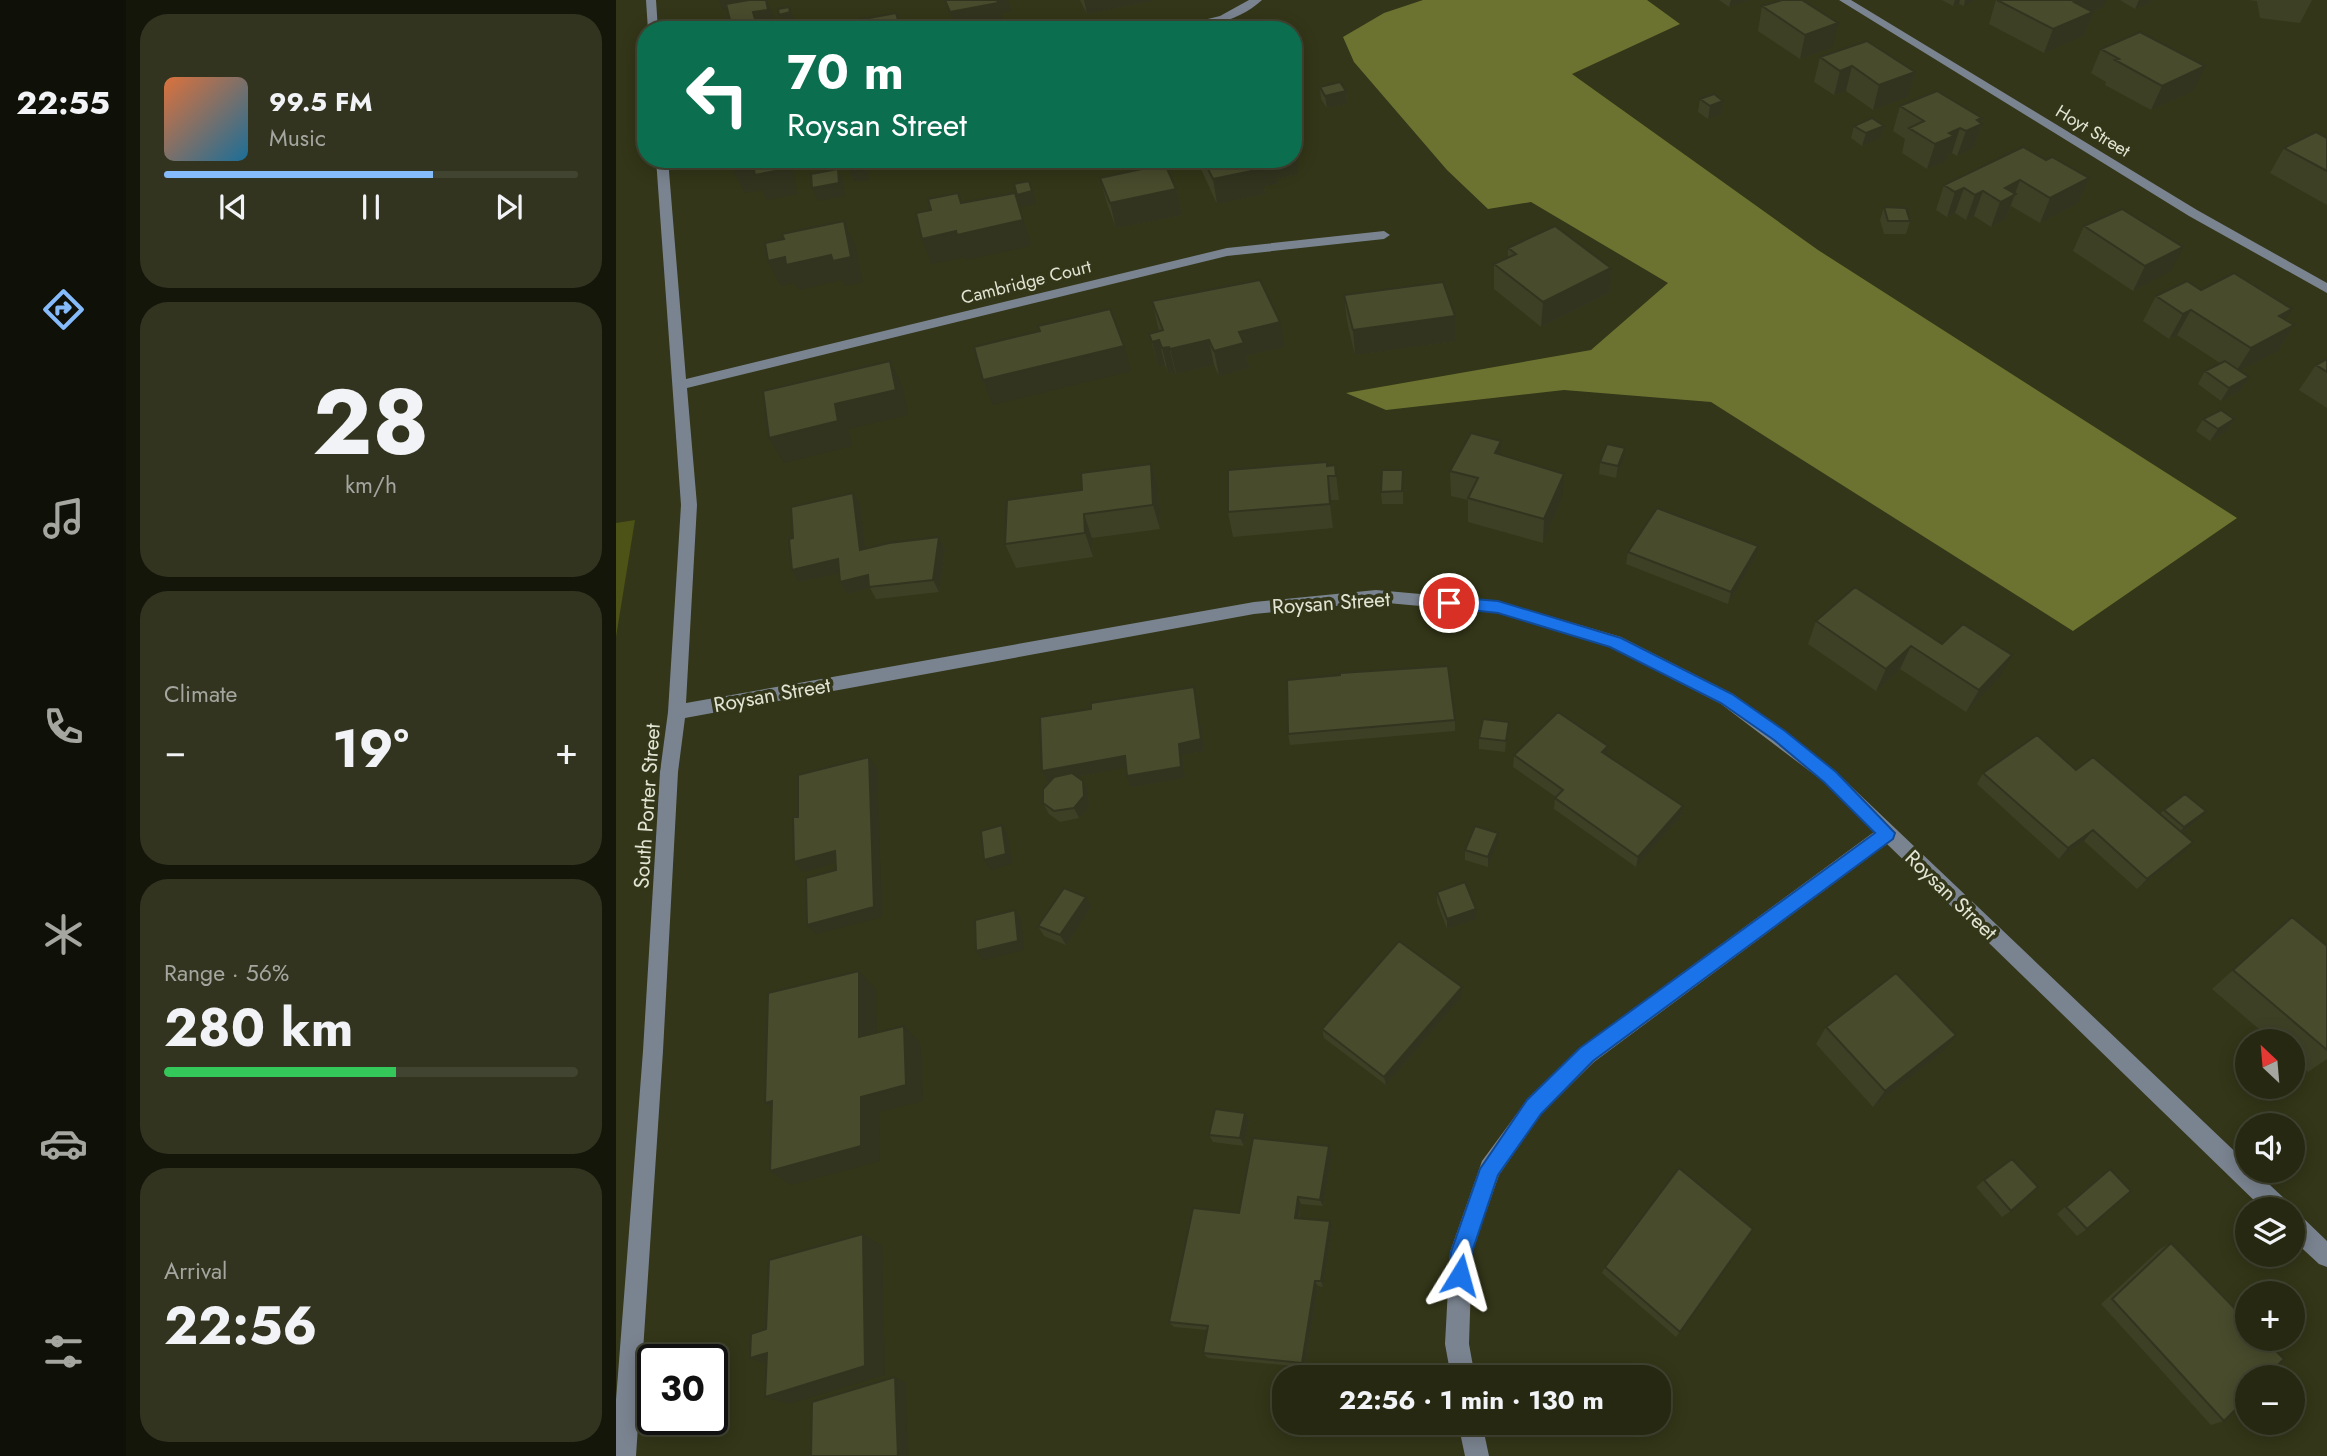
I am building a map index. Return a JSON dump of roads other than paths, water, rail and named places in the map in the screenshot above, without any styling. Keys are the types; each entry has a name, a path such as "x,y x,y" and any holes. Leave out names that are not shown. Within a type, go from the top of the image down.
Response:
{"street":[{"path":"650,0 652,21"},
{"path":"1213,21 1223,19 1257,0"},
{"name":"Hoyt Street","path":"1844,0 2181,205 2327,289"},
{"name":"South Porter Street","path":"624,1456 653,1051 669,772 677,712 689,505 663,168"},
{"name":"Cambridge Court","path":"681,386 1227,253 1384,235"},
{"name":"Roysan Street","path":"677,712 1254,608 1376,596 1498,607 1615,642 1727,699 1830,777 2266,1197"},
{"path":"1460,1365 1457,1344 1461,1252 1490,1169 1534,1107 1587,1055 1887,833"},
{"path":"2305,1235 2327,1256"},
{"path":"1473,1435 1477,1456"}]}
